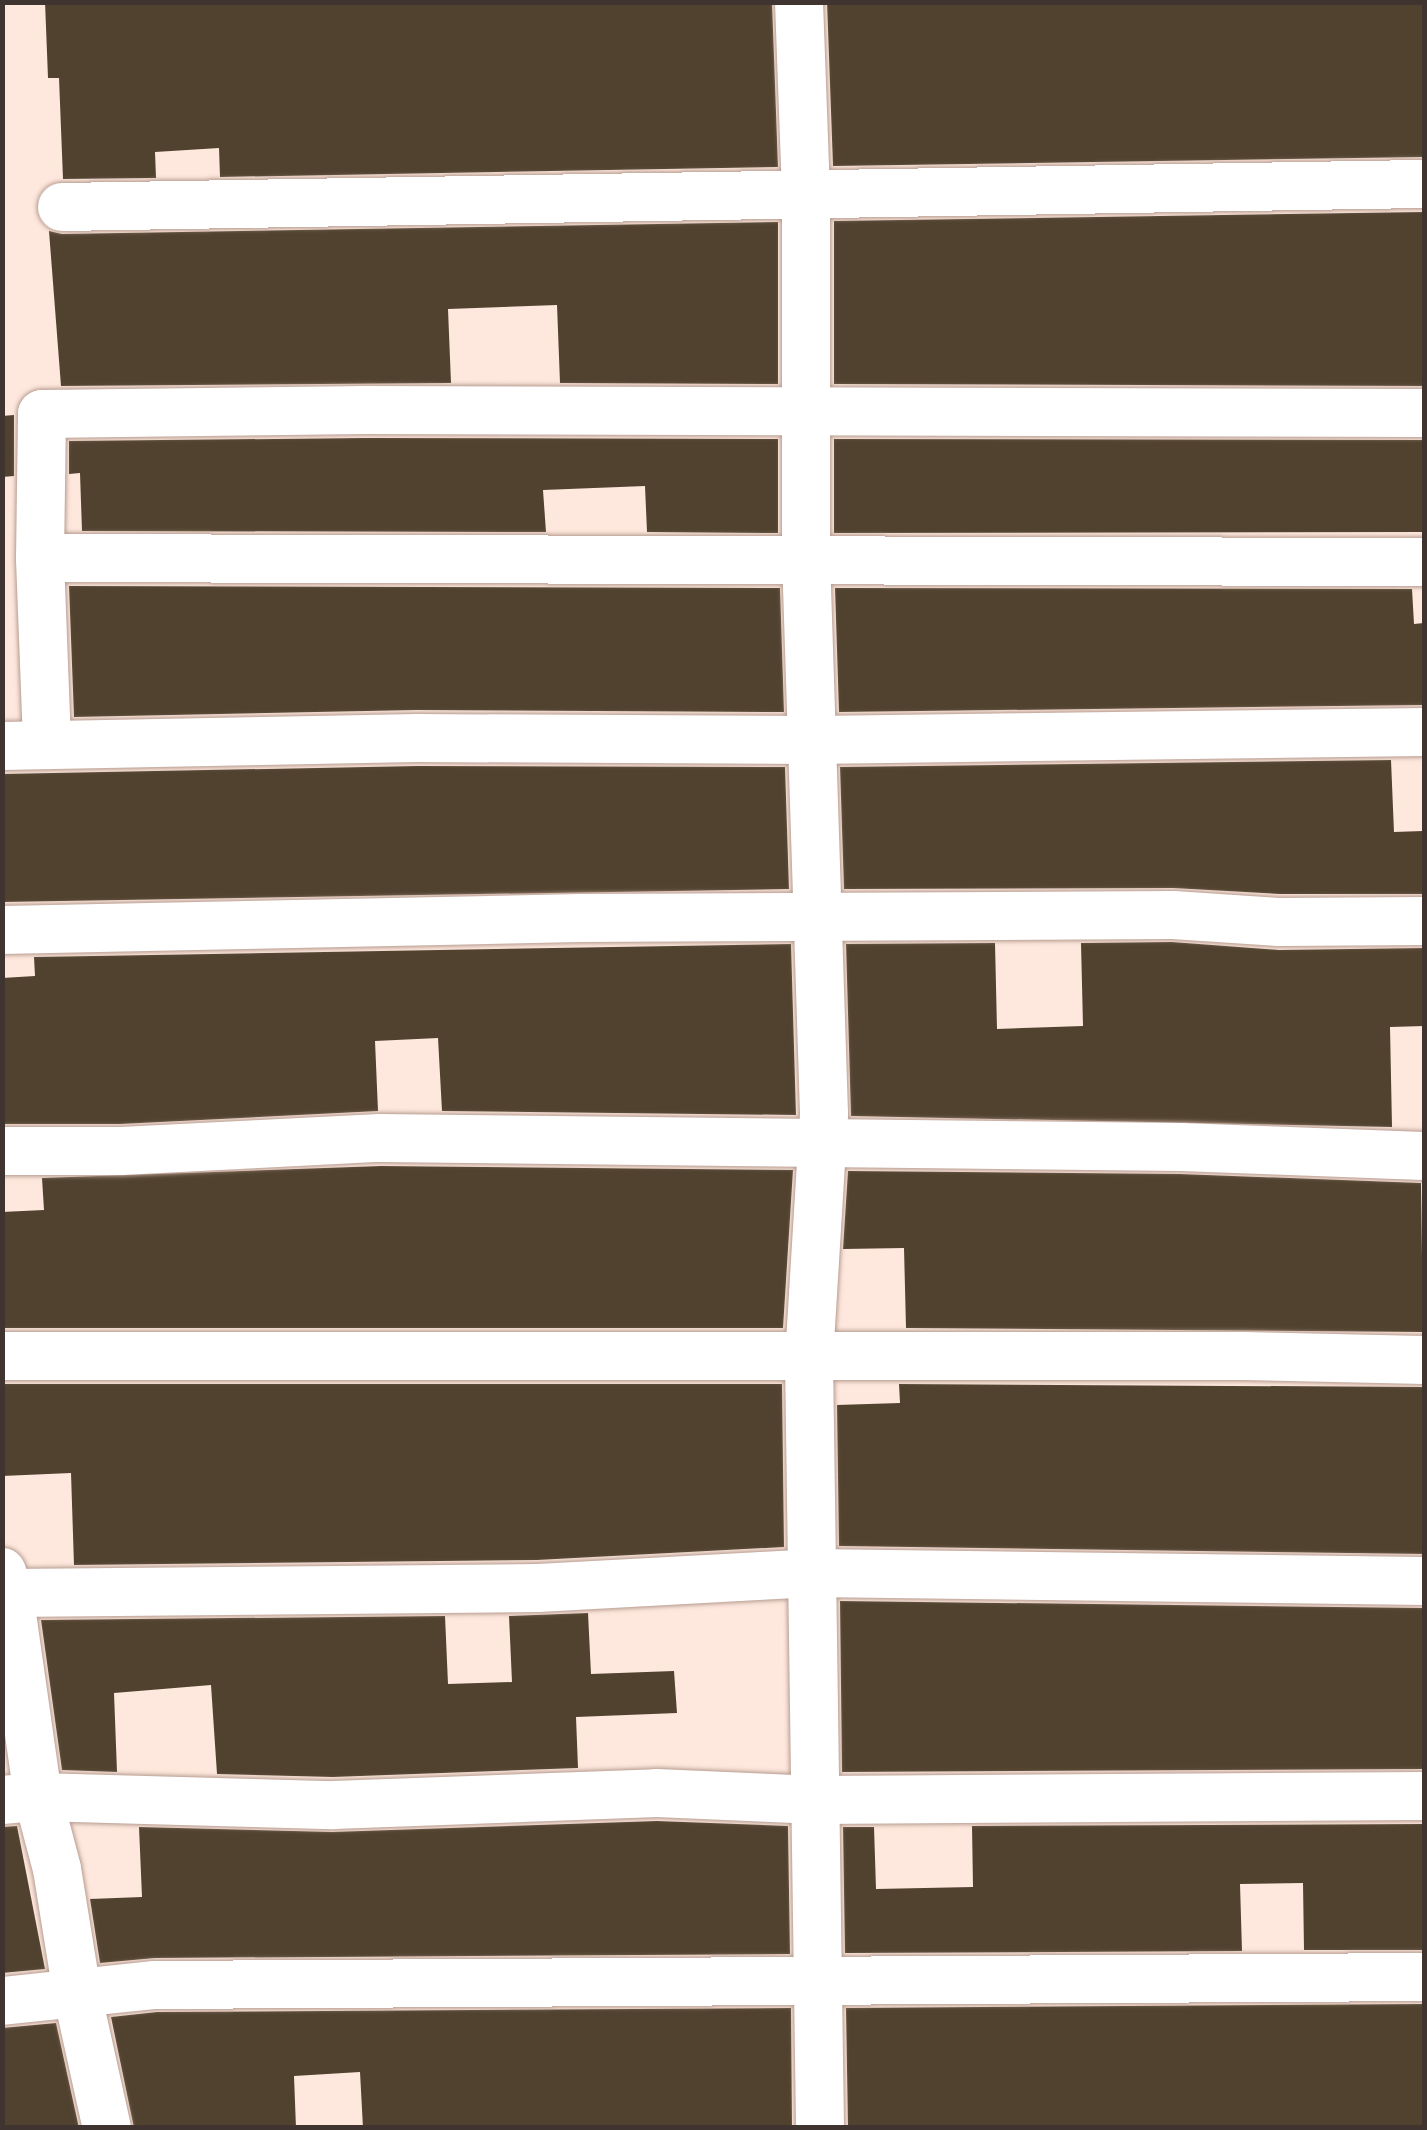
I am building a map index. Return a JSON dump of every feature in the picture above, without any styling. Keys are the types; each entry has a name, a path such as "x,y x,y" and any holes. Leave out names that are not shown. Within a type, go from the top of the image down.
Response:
{"street":[{"path":"799,2 806,192 806,556 819,920 822,1144 809,1359 820,2128"},
{"path":"62,207 1424,184"},
{"path":"1424,413 365,410 42,414 40,558 25,744 1424,732"},
{"path":"40,558 806,556 1220,564 1424,562"},
{"path":"2,930 580,918 819,920 1174,915 1279,922 1424,920"},
{"path":"2,1151 120,1151 380,1138 1181,1147 1424,1156"},
{"path":"2,1356 1244,1356 1424,1360"},
{"path":"107,2128 77,1993 57,1869 20,1799 6,1582 538,1588 813,1574 1424,1581"},
{"path":"20,1799 223,1806 657,1793 817,1800 1424,1796"},
{"path":"2,2001 155,1986 1424,1976"}],"building":[{"path":"45,2 772,2 778,167 220,177 219,148 155,152 156,178 63,179 59,78 48,78"},
{"path":"827,2 1424,2 1424,157 833,166"},
{"path":"1424,212 1424,386 834,384 834,221"},
{"path":"778,222 778,384 560,383 557,305 448,309 451,383 61,386 49,231 62,234"},
{"path":"14,415 14,476 2,477 2,416"},
{"path":"778,439 778,533 647,532 645,486 543,490 546,532 82,531 80,473 69,474 69,441"},
{"path":"834,439 1424,440 1424,532 834,533"},
{"path":"69,586 780,588 784,712 416,710 74,717"},
{"path":"835,588 1412,589 1414,624 1424,623 1424,705 839,712"},
{"path":"1391,760 1394,832 1423,831 1424,894 1280,894 1173,888 844,889 840,767"},
{"path":"417,766 785,767 789,889 2,902 2,774"},
{"path":"1172,942 1279,950 1424,948 1424,1026 1390,1027 1392,1127 851,1116 846,944 995,943 997,1029 1083,1026 1081,943"},
{"path":"791,944 796,1115 442,1111 438,1038 375,1041 378,1111 120,1124 2,1124 2,978 35,976 34,957"},
{"path":"381,1166 793,1170 783,1328 2,1328 2,1212 44,1210 42,1178"},
{"path":"848,1171 1180,1174 1421,1183 1423,1332 906,1328 904,1248 843,1249"},
{"path":"2,1384 782,1384 784,1547 537,1560 74,1565 71,1473 2,1476"},
{"path":"899,1384 1424,1387 1424,1554 839,1546 837,1405 900,1403"},
{"path":"840,1601 1424,1608 1424,1769 842,1772"},
{"path":"588,1613 591,1674 674,1671 677,1713 576,1717 578,1768 333,1777 217,1774 211,1685 114,1693 117,1772 62,1770 41,1620 445,1616 448,1684 512,1682 509,1616"},
{"path":"657,1821 788,1826 790,1954 155,1958 100,1963 90,1899 142,1897 139,1827 332,1832"},
{"path":"1424,1824 1424,1950 1304,1950 1303,1883 1240,1884 1242,1951 845,1953 843,1827 874,1827 876,1889 973,1887 972,1826"},
{"path":"17,1826 45,1969 2,1973 2,1827"},
{"path":"1424,2004 1424,2128 848,2128 846,2008"},
{"path":"791,2008 792,2128 363,2128 360,2072 294,2076 296,2128 134,2128 111,2017 157,2012"},
{"path":"56,2023 79,2128 2,2128 2,2028"}]}
